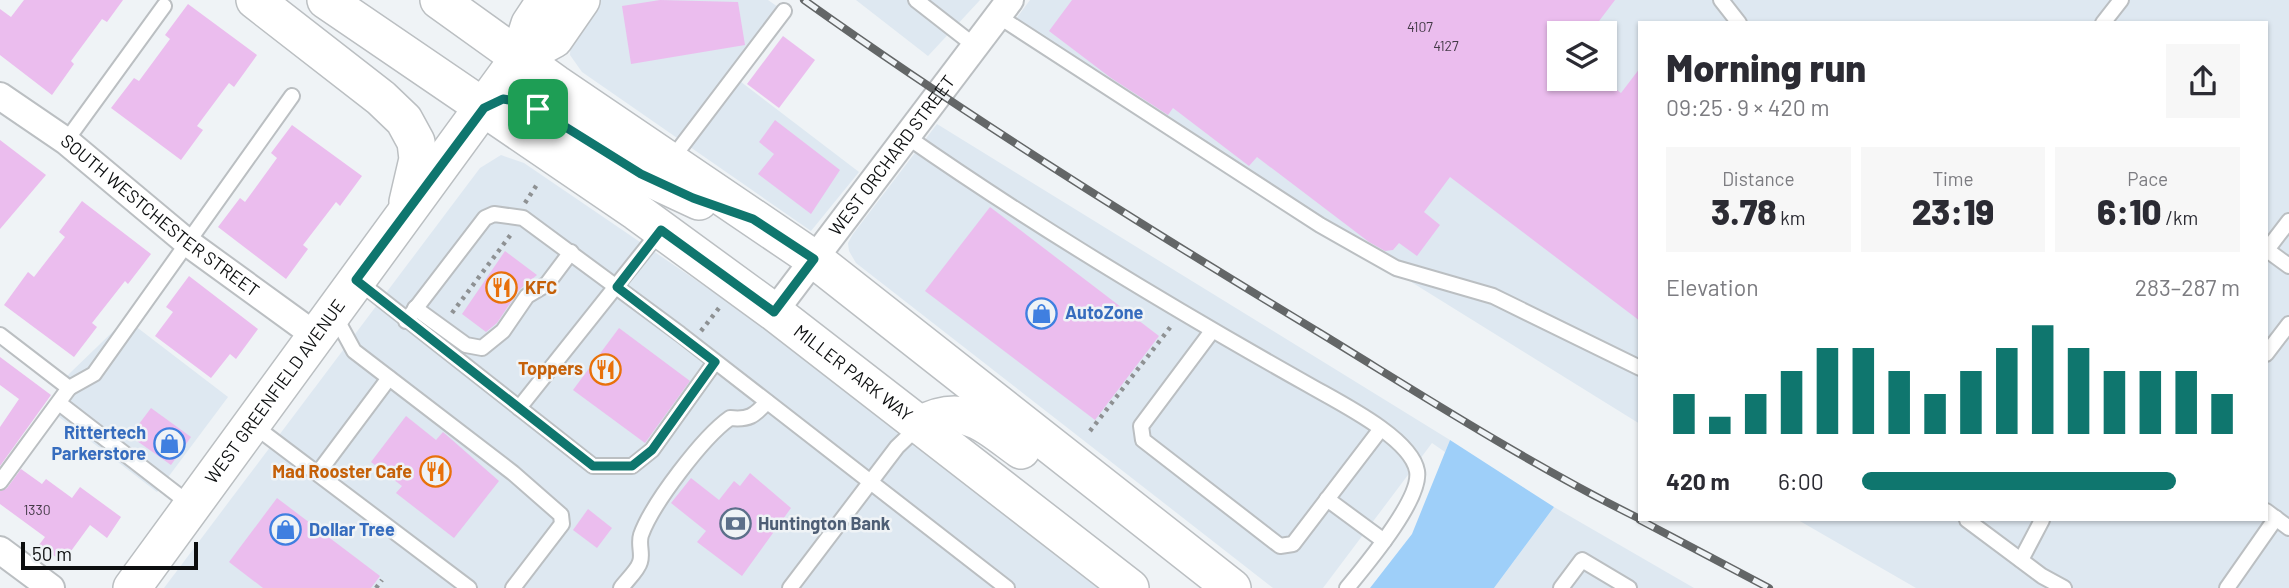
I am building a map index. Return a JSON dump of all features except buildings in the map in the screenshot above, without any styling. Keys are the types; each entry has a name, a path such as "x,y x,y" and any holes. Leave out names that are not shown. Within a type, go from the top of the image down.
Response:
{"main road":[{"path":"255,0 381,98 411,130 416,142 417,168 402,218"},
{"name":"MILLER PARK WAY","path":"326,0 661,230 774,312 1129,588"},
{"path":"439,0 519,58 814,259 1232,588"},
{"name":"WEST GREENFIELD AVENUE","path":"135,587 356,280 484,108 519,58 530,24 547,0"},
{"name":"WEST GREENFIELD AVENUE","path":"519,58 554,39 581,0"},
{"path":"484,108 503,99 527,103 670,189 753,219"},
{"path":"920,425 951,413 967,416 1068,481 1147,521"}],"street":[{"name":"WEST ORCHARD STREET","path":"774,312 1004,8"},
{"name":"SOUTH WESTCHESTER STREET","path":"0,96 66,141 188,243 325,324"},
{"path":"0,550 51,588"}],"lane":[{"path":"916,0 934,6 975,46"},
{"path":"1721,0 1737,21"},
{"path":"2105,21 2121,0"},
{"path":"66,141 164,6"},
{"path":"1004,8 1297,210 1396,268 1493,296 1638,367"},
{"path":"670,161 784,10"},
{"path":"0,482 69,388 94,374 292,96"},
{"path":"906,136 969,180 1181,313 1353,410 1409,456 1418,475 1409,499 1384,541 1348,588"},
{"path":"406,321 485,218 494,214 519,217 571,252 692,343 1007,588"},
{"path":"2268,249 2289,221"},
{"path":"519,408 661,230"},
{"path":"2268,251 2289,266"},
{"path":"415,309 466,345 482,348 503,331 527,296 547,284 571,252"},
{"path":"356,280 593,466 632,466 652,450 715,362"},
{"path":"325,324 351,348 513,473 564,519 513,588"},
{"path":"2268,351 2289,324"},
{"path":"1212,331 1141,426 1143,440 1280,546 1293,544 1380,430"},
{"path":"0,335 69,388"},
{"path":"318,473 389,378"},
{"path":"621,588 641,561 640,536 651,513 675,479 719,426 730,418 746,420 767,402"},
{"path":"59,403 192,506"},
{"path":"253,425 469,588"},
{"path":"790,588 897,447 920,425"},
{"path":"1326,499 1384,541"},
{"path":"2271,514 2289,527"},
{"path":"1968,521 2064,588"},
{"path":"2021,560 2041,521"},
{"path":"2227,588 2267,521"},
{"path":"1561,588 1582,560 1629,588"}],"path":[{"path":"442,327 513,232 538,183"},
{"path":"692,343 722,304"},
{"path":"1090,432 1181,313"},
{"path":"376,588 382,580"}],"shaded area":[{"path":"594,0 768,0 778,7 728,72 859,172 811,231 582,72 570,55 571,40"},
{"path":"856,0 980,0 928,56"},
{"path":"1030,0 2289,0 2289,588 1916,588 1800,521 2268,521 2268,21 1638,21 1638,423 1007,31"},
{"path":"937,124 1450,440 1445,452 1432,443 1323,588 1273,588 856,263 848,243 853,234"},
{"path":"501,155 524,163 756,321 1103,588 164,588 480,168"},
{"path":"126,319 228,397 157,492 46,407 69,374"},
{"path":"1450,440 1554,507 1494,588 1370,588 1412,534"},
{"path":"1554,507 1694,588 1494,588"}],"railway":[{"path":"804,0 995,130 1189,253 1478,429 1558,476 1638,518"},
{"path":"1642,521 1769,588"}],"place":[{"name":"KFC","path":"502,288"},
{"name":"AutoZone","path":"1042,313"},
{"name":"Toppers","path":"606,369"},
{"name":"Rittertech Parkerstore","path":"169,443"},
{"name":"Mad Rooster Cafe","path":"435,472"},
{"name":"Huntington Bank","path":"735,524"},
{"name":"Dollar Tree","path":"286,530"}],"route":[{"path":"503,99 514,99 538,109 641,174 670,189 753,219 814,259 774,312 661,230 617,287 715,362 652,450 632,466 593,466 356,280 484,108 503,99"}]}
